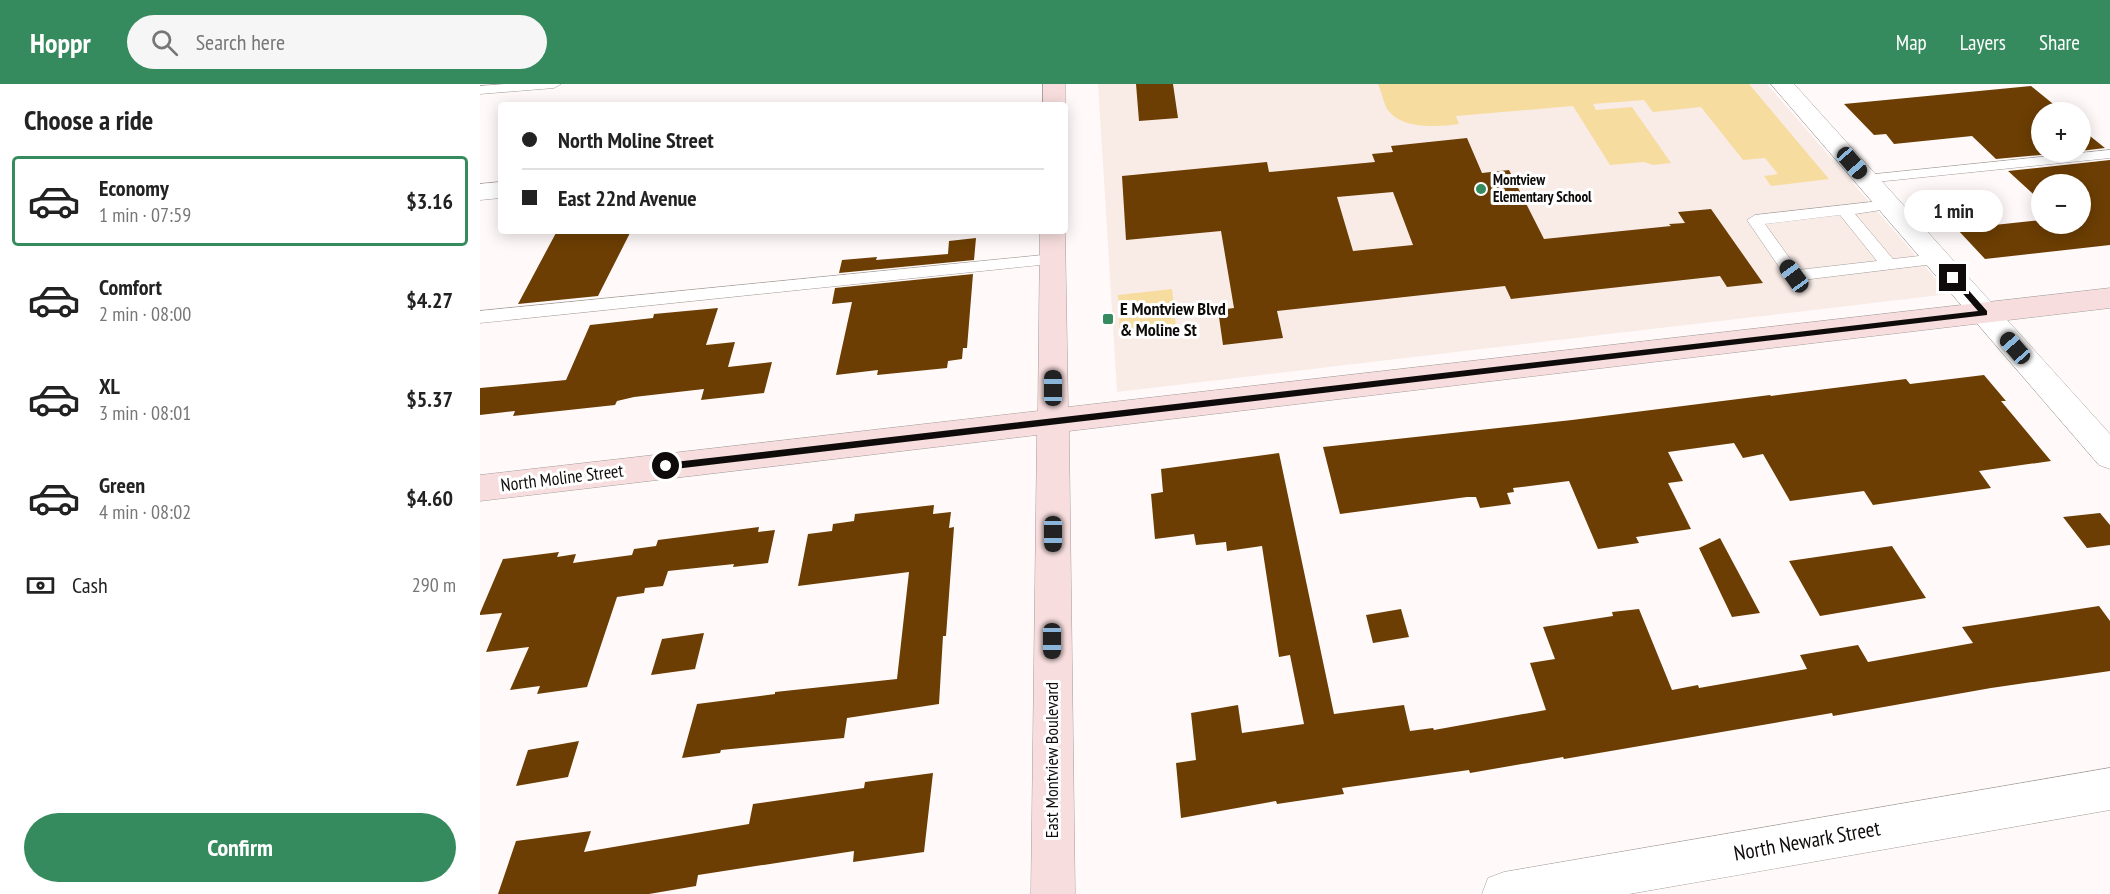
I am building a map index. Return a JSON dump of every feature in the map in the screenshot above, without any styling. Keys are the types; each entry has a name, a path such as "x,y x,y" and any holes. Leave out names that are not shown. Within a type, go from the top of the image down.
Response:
{"street":[{"path":"1054,84 1054,102"},
{"path":"1782,84 2110,456"},
{"path":"480,192 498,190"},
{"name":"East Montview Boulevard","path":"1053,234 1053,894"},
{"name":"North Moline Street","path":"480,488 2110,298"},
{"name":"North Newark Street","path":"1504,894 2110,789"}],"lane":[{"path":"480,90 554,84"},
{"path":"1866,179 2110,154"},
{"path":"1888,205 1755,220 1794,276 1936,259"},
{"path":"1844,210 1888,264"},
{"path":"480,317 1053,259"}],"shaded area":[{"name":"Montview Elementary School","path":"1098,84 1767,84 1949,294 1117,392"},
{"path":"1378,84 1749,84 1829,179 1771,186 1764,176 1778,174 1765,158 1743,160 1701,107 1653,112 1644,100 1593,104 1596,110 1632,107 1671,163 1653,165 1644,162 1610,165 1573,106 1456,116 1459,124 1419,125 1400,120 1392,114 1386,107"},
{"path":"1172,289 1176,326 1120,332 1118,295"}],"building":[{"path":"1136,84 1173,84 1178,118 1139,121"},
{"path":"2031,86 2051,102 2031,102 2031,156 1996,159 1972,136 1894,144 1886,134 1874,135 1844,104"},
{"path":"2091,137 2105,148 2091,150"},
{"path":"1467,138 1482,173 1509,170 1544,239 1671,226 1669,224 1685,223 1678,212 1711,209 1763,283 1727,287 1720,276 1511,299 1505,286 1277,311 1283,338 1223,345 1218,310 1234,308 1221,231 1126,240 1122,176 1267,162 1269,172 1375,162 1372,154 1393,152 1391,146","holes":["1393,192 1413,245 1353,251 1337,197"]},
{"path":"2110,160 2110,245 1985,259 1957,229 2031,221 2031,234 2091,234 2091,174 2031,174 2031,192 2008,171"},
{"path":"555,234 629,234 598,296 518,304"},
{"path":"976,238 974,260 839,273 842,260 877,257 876,260 948,254 949,241"},
{"path":"973,274 967,348 963,348 962,359 948,361 947,368 877,375 878,370 836,375 852,302 832,304 835,288"},
{"path":"718,308 706,345 735,342 728,367 772,362 764,393 701,400 704,389 634,397 617,401 615,405 513,416 515,411 480,415 480,388 566,380 590,325 653,318 654,314"},
{"path":"1984,375 2006,401 2001,401 2051,461 1979,471 1991,488 1873,505 1864,491 1790,501 1763,454 1743,458 1734,443 1668,452 1683,481 1668,483 1691,529 1636,537 1639,543 1598,549 1569,481 1513,488 1514,492 1507,493 1511,504 1480,508 1476,497 1467,497 1340,514 1323,447 1572,420 1906,379 1910,384"},
{"path":"1279,453 1334,714 1404,705 1410,731 1433,728 1434,730 1546,710 1530,663 1555,659 1543,627 1613,616 1612,612 1639,609 1672,690 1698,685 1699,688 1807,669 1800,655 1858,645 1868,662 1973,643 1962,627 2099,606 2110,621 2110,671 1991,688 1833,716 1832,713 1564,759 1563,757 1470,773 1469,770 1342,788 1344,794 1277,804 1276,801 1181,818 1176,763 1196,760 1191,713 1238,705 1242,733 1304,724 1290,655 1279,657 1262,546 1227,551 1226,542 1196,545 1194,534 1155,539 1151,494 1163,492 1161,469"},
{"path":"934,505 933,514 951,512 949,528 954,527 939,704 847,718 844,738 721,750 720,753 682,758 697,704 775,694 775,692 897,679 909,572 798,586 808,534 832,531 833,524 854,521 855,514"},
{"path":"2100,513 2110,525 2110,545 2087,548 2063,517"},
{"path":"759,527 758,532 775,530 768,563 668,571 663,586 645,588 644,593 617,597 587,687 537,694 540,686 510,690 529,647 486,652 502,613 480,615 480,613 503,559 559,552 557,557 576,554 573,563 632,555 634,549 656,546 658,540"},
{"path":"1720,538 1760,613 1732,617 1699,548"},
{"path":"1892,546 1926,598 1820,616 1789,561"},
{"path":"1401,609 1409,637 1373,643 1366,615"},
{"path":"704,633 695,669 651,675 662,639"},
{"path":"579,741 568,777 516,786 528,750"},
{"path":"933,773 924,852 853,862 854,851 698,875 696,886 649,894 498,894 516,841 591,831 584,852 749,824 753,804 864,788 865,782"}],"place":[{"name":"Montview Elementary School","path":"1481,189"},
{"name":"E Montview Blvd & Moline St","path":"1108,319"}],"route":[{"path":"666,466 1053,423 1984,313 1953,278"}]}
